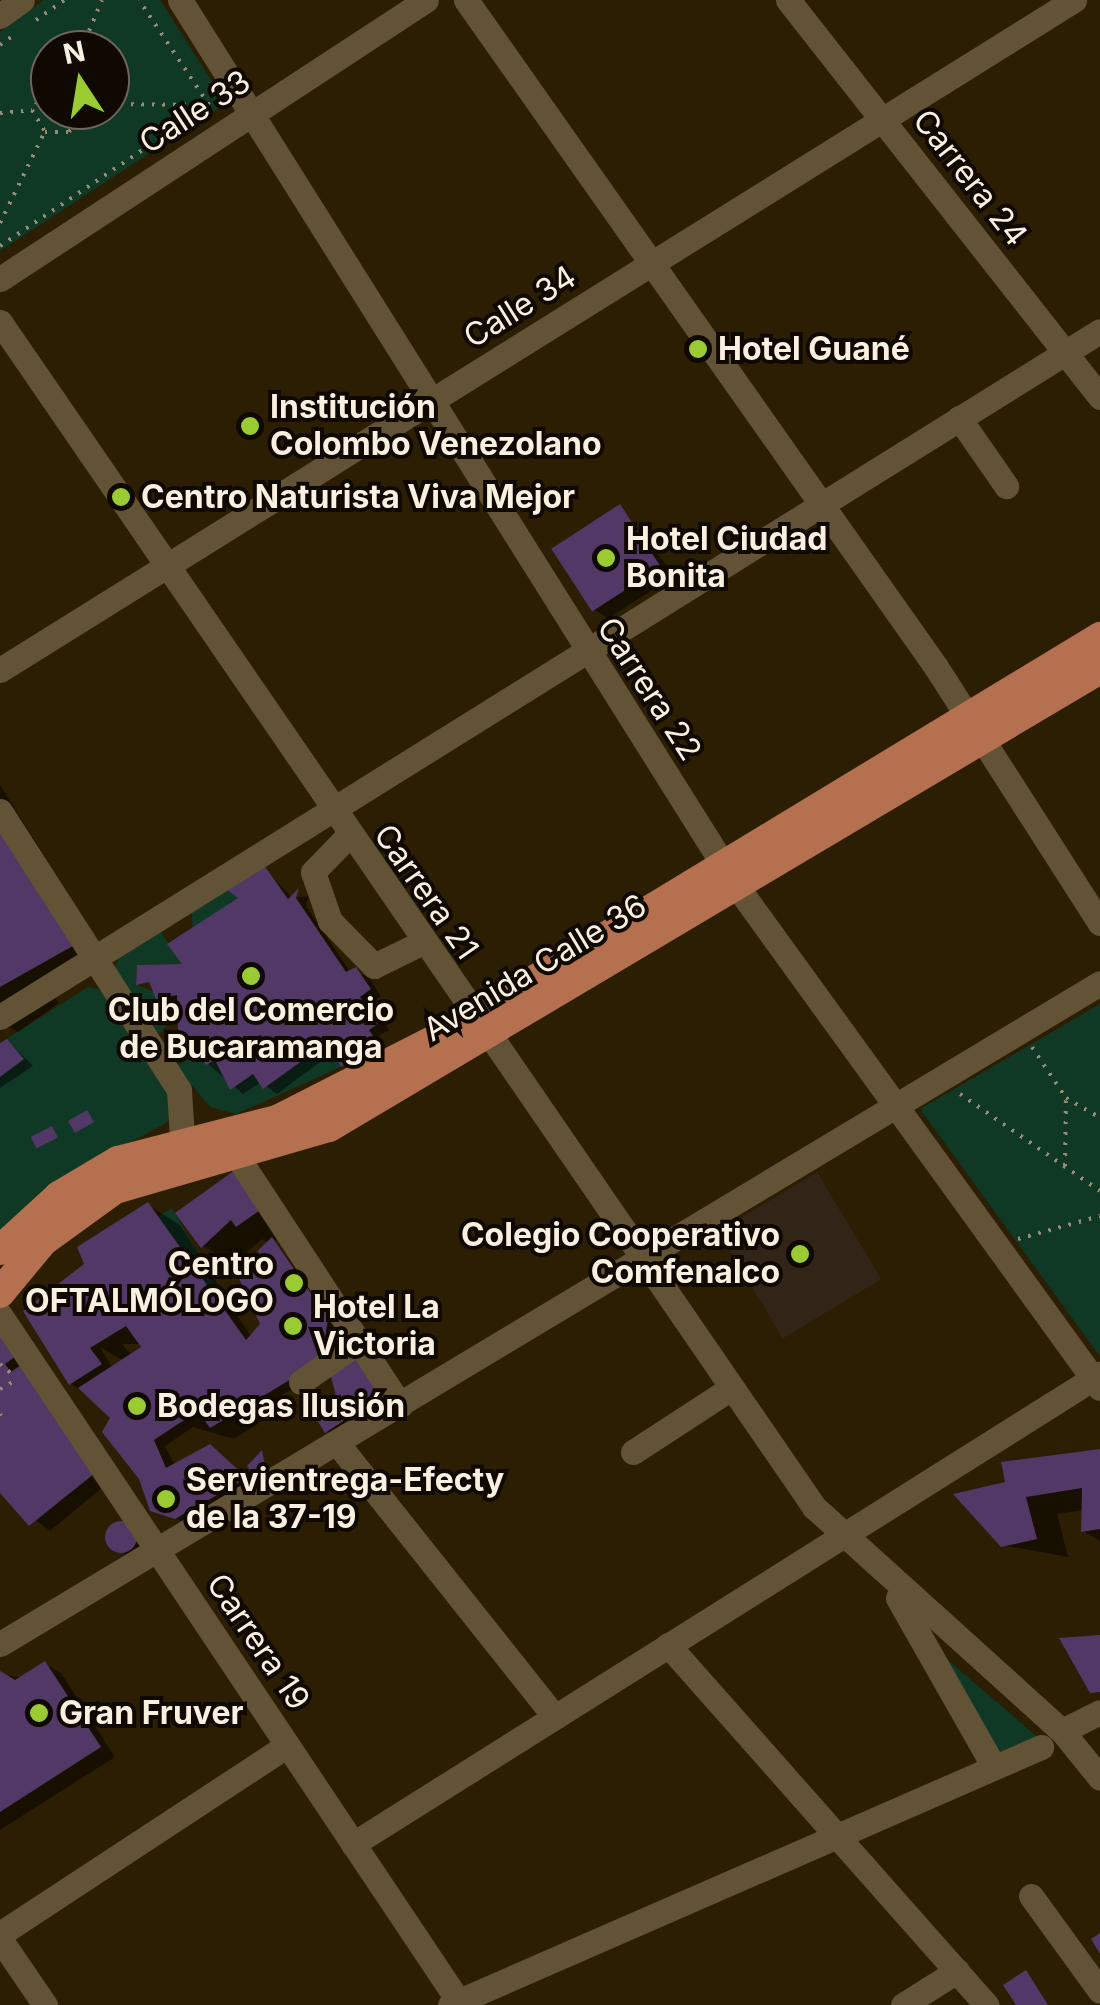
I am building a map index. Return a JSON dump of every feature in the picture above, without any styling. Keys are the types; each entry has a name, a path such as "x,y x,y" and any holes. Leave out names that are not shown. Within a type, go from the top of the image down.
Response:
{"main road":[{"name":"Avenida Calle 36","path":"977,728 1100,636"},
{"name":"Avenida Calle 36","path":"0,1293 43,1241 115,1189 171,1166 236,1156 308,1137 977,728 1100,669"},
{"name":"Avenida Calle 36","path":"0,1250 87,1177 182,1138 250,1130 481,1028"}],"street":[{"path":"0,16 22,0"},
{"name":"Carrera 22","path":"180,0 731,877 892,1104 1098,1381"},
{"name":"Calle 33","path":"0,279 426,0"},
{"path":"466,0 977,728 1100,922"},
{"name":"Carrera 24","path":"788,0 1100,397"},
{"name":"Calle 34","path":"0,670 1074,0"},
{"name":"Carrera 21","path":"0,322 329,809 839,1539 1062,1731 1100,1778"},
{"path":"0,1016 1100,331"},
{"path":"959,418 1006,486"},
{"path":"0,810 180,1090 182,1138"},
{"path":"348,836 313,872 330,921 374,966 422,942"},
{"path":"0,1644 400,1405 639,1256 1100,983"},
{"path":"236,1156 400,1405"},
{"name":"Carrera 19","path":"0,1315 457,2004"},
{"path":"302,1382 358,1342"},
{"path":"353,1844 1098,1381"},
{"path":"632,1452 731,1388"},
{"path":"337,1442 555,1717"},
{"name":"Carrera 21","path":"888,1581 994,1768"},
{"path":"668,1646 987,2005"},
{"path":"1062,1731 1100,1712"},
{"path":"45,2005 0,1937 288,1745"},
{"path":"457,2004 840,1840 1041,1747"},
{"path":"1032,1896 1098,1985"},
{"path":"904,2005 957,1971"}],"path":[{"path":"89,30 102,0"},
{"path":"139,0 210,105"},
{"path":"130,104 210,105"},
{"path":"0,246 210,105"},
{"path":"0,113 30,110"},
{"path":"0,222 45,132 70,130"},
{"path":"1021,1029 1066,1098 1100,1118"},
{"path":"937,1078 1100,1191"},
{"path":"1064,1166 1066,1098"},
{"path":"996,1246 1100,1216"},
{"path":"0,1390 16,1380"}],"shaded area":[{"name":"Colegio Cooperativo Comfenalco","path":"817,1172 881,1279 783,1338 718,1231"}],"green space":[{"path":"44,0 160,0 226,103 0,251 0,32"},
{"path":"226,889 238,898 193,930 191,907"},
{"path":"161,932 182,964 137,965 136,984 182,1005 159,1035 111,974 124,948"},
{"path":"88,987 103,990 171,1093 168,1122 51,1185 0,1234 0,1043"},
{"path":"1100,1004 1100,1354 1099,1355 920,1109"},
{"path":"327,1043 341,1067 236,1114 210,1107 176,1066 199,1054 206,1065 215,1060 230,1089 253,1074 264,1089"},
{"path":"172,1208 215,1284 207,1291 157,1217"},
{"path":"935,1649 1040,1739 999,1755"}],"building":[{"name":"Hotel Ciudad Bonita","path":"620,504 661,567 592,612 551,549"},
{"path":"0,830 80,942 0,987"},
{"name":"Club del Comercio de Bucaramanga","path":"264,865 288,899 299,888 296,898 346,972 356,967 371,989 360,997 379,1023 369,1030 379,1044 341,1067 327,1043 263,1089 253,1074 230,1090 215,1060 206,1065 178,1029 177,995 156,999 149,982 136,985 137,965 182,964 167,944 238,898 226,889"},
{"path":"7,1039 24,1059 0,1077 0,1043"},
{"path":"87,1110 94,1122 75,1133 68,1121"},
{"path":"52,1126 58,1138 37,1148 31,1137"},
{"path":"235,1170 266,1206 236,1227 231,1220 201,1248 175,1213"},
{"path":"148,1202 246,1340 260,1324 236,1272 272,1237 328,1318 326,1332 337,1331 386,1393 325,1433 312,1412 336,1396 326,1358 210,1428 200,1414 181,1422 154,1440 166,1468 210,1444 247,1478 175,1519 150,1511 139,1479 102,1432 110,1418 78,1388 141,1347 126,1326 90,1348 102,1364 69,1385 23,1311 84,1264 77,1247"},
{"path":"0,1330 20,1353 5,1364 11,1372 21,1365 100,1469 29,1526 0,1493"},
{"path":"1100,1449 1100,1529 1081,1532 1082,1488 1026,1497 1037,1539 1001,1547 953,1494 1005,1482 1001,1462"},
{"path":"262,1450 265,1466 253,1474 247,1466"},
{"path":"121,1521 132,1526 137,1537 132,1548 121,1553 110,1548 105,1537 110,1526"},
{"path":"1100,1635 1100,1692 1090,1693 1059,1638"},
{"name":"Gran Fruver","path":"45,1661 101,1747 0,1812 0,1671 15,1680"},
{"path":"1100,1933 1100,1954 1091,1939"},
{"path":"1026,1970 1048,2005 1016,2005 1003,1985"}],"place":[{"name":"Hotel Guané","path":"698,349"},
{"name":"Institución Colombo Venezolano","path":"250,426"},
{"name":"Centro Naturista Viva Mejor","path":"121,497"},
{"name":"Hotel Ciudad Bonita","path":"606,558"},
{"name":"Club del Comercio de Bucaramanga","path":"251,976"},
{"name":"Colegio Cooperativo Comfenalco","path":"800,1254"},
{"name":"Centro OFTALMÓLOGO","path":"294,1283"},
{"name":"Hotel La Victoria","path":"293,1326"},
{"name":"Bodegas Ilusión","path":"137,1406"},
{"name":"Servientrega-Efecty de la 37-19","path":"166,1499"},
{"name":"Gran Fruver","path":"39,1713"}]}
